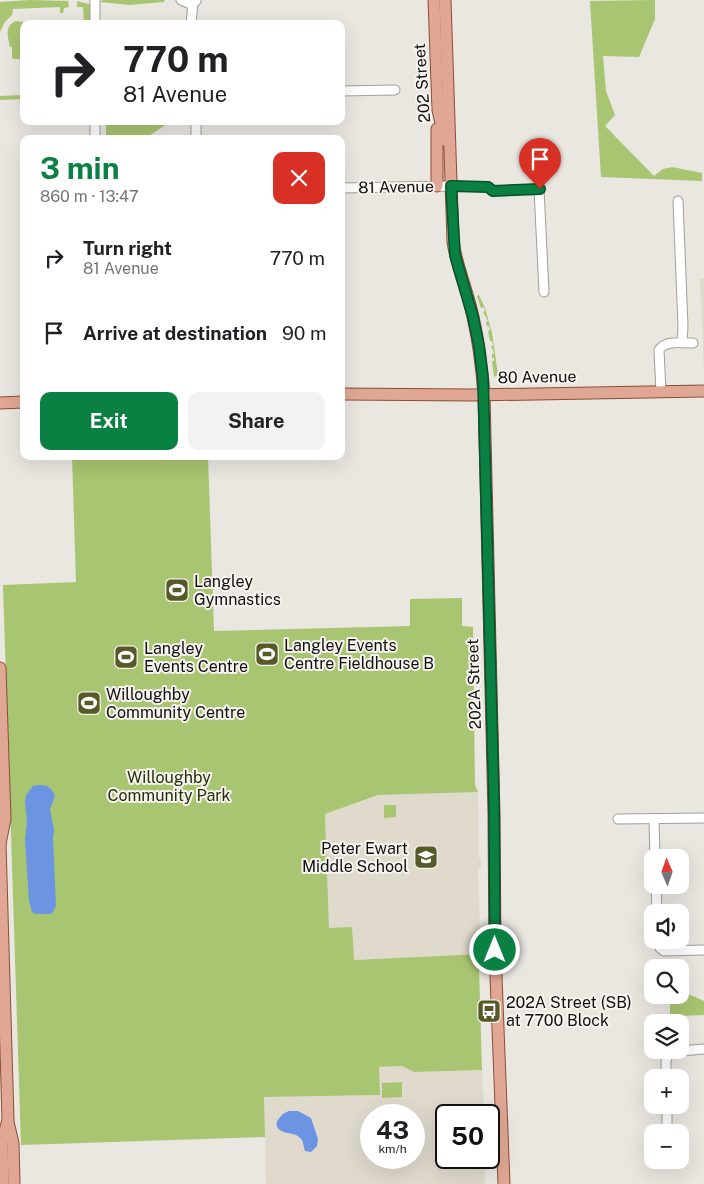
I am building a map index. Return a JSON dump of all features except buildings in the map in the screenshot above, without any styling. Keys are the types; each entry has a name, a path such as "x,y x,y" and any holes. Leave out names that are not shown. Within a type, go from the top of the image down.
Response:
{"main road":[{"name":"202 Street","path":"434,0 438,110 450,162"},
{"name":"202 Street","path":"445,0 451,186"},
{"path":"437,186 438,110"},
{"name":"202A Street","path":"451,186 455,255 471,309 479,346 484,394 494,806 495,950 504,1184"},
{"name":"80 Avenue","path":"345,394 704,391"},
{"path":"0,403 20,402"},
{"path":"0,668 5,819 0,844 8,1120 13,1143 14,1184"},
{"path":"3,1184 2,1142 8,1120"}],"street":[{"path":"95,0 95,20"},
{"path":"189,2 191,20"},
{"path":"345,91 395,90"},
{"name":"81 Avenue","path":"345,188 451,186 488,187 493,191 540,189 544,292"},
{"path":"678,200 682,343"},
{"path":"661,392 658,350 670,344 693,343"},
{"path":"618,819 704,818"},
{"path":"654,819 655,849"},
{"path":"661,949 664,951 704,950"},
{"path":"666,1069 666,1060 670,1052 704,1050"}],"shaded area":[{"path":"700,279 704,279 704,372"},
{"path":"478,792 479,858 481,860 481,868 478,871 481,954 353,960 329,928 325,814 378,795"},
{"path":"402,1066 414,1072 482,1070 484,1104 435,1104 435,1169 485,1169 485,1184 266,1184 264,1097 379,1095 379,1067"}],"green space":[{"path":"30,0 68,1 69,7 64,8 63,13 60,13 60,7 13,9 12,15 5,22 0,32 0,2"},
{"path":"103,0 165,0 164,2 130,5 100,2"},
{"path":"655,0 655,19 639,57 603,56 606,91 615,115 605,126 654,176 663,169 672,167 702,173 702,181 601,177 590,1"},
{"path":"77,1 89,4 91,7 91,20 84,20 83,7 77,7"},
{"path":"20,22 20,59 12,58 12,47 10,47 8,39 8,29 12,23"},
{"path":"20,95 20,99 0,100 0,96"},
{"path":"106,125 164,125 150,135 106,135"},
{"path":"479,295 485,308 492,333 498,375 494,377 492,361 494,361 494,358 492,358 492,354 494,353 491,346 493,346 488,331 490,330 489,326 487,326 486,322 488,321 483,312 485,311 484,307 481,308 477,296"},
{"name":"Willoughby Community Park","path":"72,460 208,460 214,631 410,626 410,599 462,598 462,626 473,627 475,785 478,792 378,795 325,814 329,928 352,927 354,960 481,954 479,968 482,1070 414,1072 402,1066 379,1067 380,1095 264,1097 265,1137 21,1145 3,585 76,582"},
{"path":"384,805 396,805 396,817 384,818"},
{"path":"689,994 704,1001 704,1015 670,1014 670,1004 689,1004"},
{"path":"402,1082 402,1097 382,1098 382,1083"}],"water":[{"path":"33,786 49,787 55,796 50,809 54,830 56,906 52,914 35,914 32,912 29,901 25,840 27,821 25,802 26,795"},
{"path":"289,1111 298,1111 311,1118 318,1139 317,1146 311,1152 305,1151 302,1140 297,1136 284,1132 277,1127 282,1115"}],"place":[{"name":"Langley Gymnastics","path":"177,590"},
{"name":"Langley Events Centre Fieldhouse B","path":"267,654"},
{"name":"Langley Events Centre","path":"126,657"},
{"name":"Willoughby Community Centre","path":"89,703"},
{"name":"Peter Ewart Middle School","path":"426,857"},
{"name":"202A Street (SB) at 7700 Block","path":"489,1011"}],"route":[{"path":"495,950 494,802 483,379 473,317 455,255 451,186 488,187 493,191 540,189"}]}
